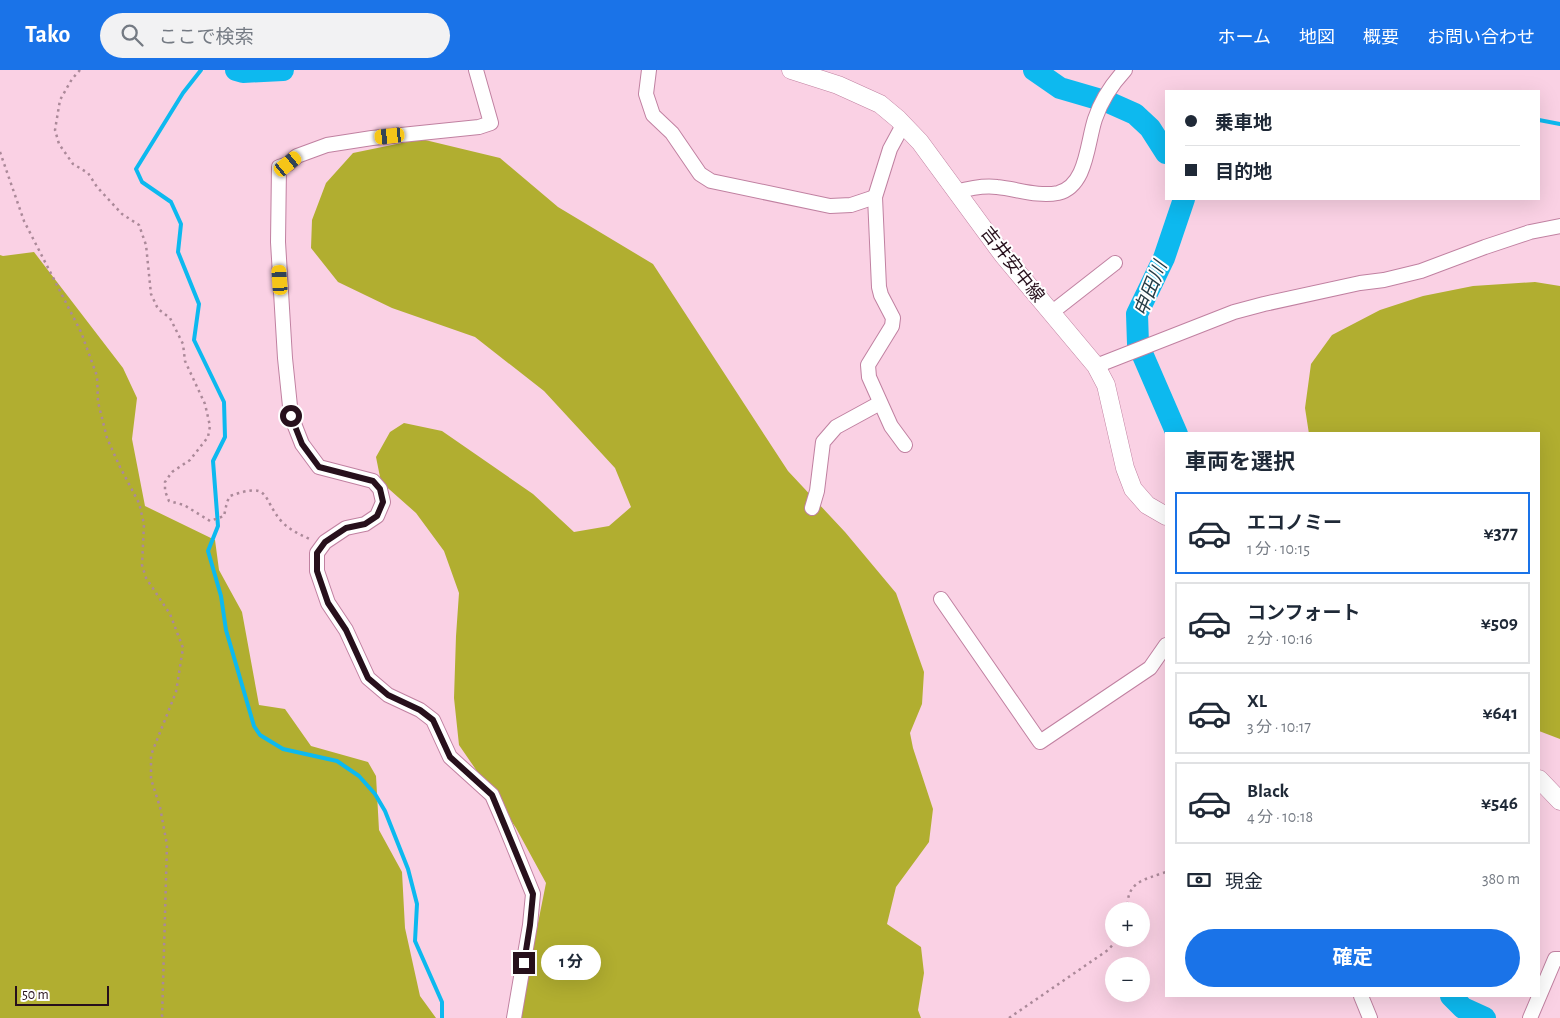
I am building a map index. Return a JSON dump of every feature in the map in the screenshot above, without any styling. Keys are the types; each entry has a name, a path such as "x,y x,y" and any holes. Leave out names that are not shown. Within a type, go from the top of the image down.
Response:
{"main road":[{"name":"吉井安中線","path":"791,70 838,85 880,104 920,142 1003,255 1096,366 1106,386 1125,468 1133,489 1147,506 1165,515"},
{"path":"1540,780 1560,801"}],"street":[{"path":"476,70 491,123 327,145 297,156 288,164 279,167 278,242 285,358 291,416 302,444 319,467 373,481 380,489 383,502 377,516 365,524 346,528 325,542 317,553 317,571 328,603 346,630 368,678 388,695 420,710 433,720 450,757 492,795 533,894 530,925 514,1018"},
{"path":"649,70 646,94 653,115 672,133 700,174 711,181 830,206 851,205 875,197"},
{"path":"956,192 976,187 996,187 1043,194 1059,192 1072,186 1080,176 1094,123 1100,108 1107,94 1125,70"},
{"path":"903,125 890,149 875,197 879,287 881,295 894,318 892,326 868,365 868,377 891,426 905,446"},
{"path":"1096,366 1241,310 1298,296 1421,271 1530,232 1560,226"},
{"path":"1051,313 1115,263"},
{"path":"812,508 817,490 823,442 836,427 880,403"},
{"path":"941,599 1040,742 1150,668 1165,646"},
{"path":"1540,993 1555,959 1560,959"},
{"path":"1360,997 1370,1018"},
{"path":"1531,1014 1538,997"}],"path":[{"path":"80,70 72,79 60,100 55,130 59,144 73,164 88,173 97,187 122,214 139,225 146,245 152,294 158,309 170,318 183,344 185,361 205,404 210,426 208,437 190,460 172,472 165,482 165,491 170,501 184,505 210,521 224,516 226,502 230,496 244,491 257,490 269,500 278,517 290,530 317,542 325,542"},
{"path":"0,152 24,221 81,332 91,358 97,376 98,402 106,438 139,504 144,524 142,565 146,578 170,614 183,648 176,692 151,755 151,779 160,806 167,845 162,1018"},
{"path":"1127,902 1128,892 1138,882 1165,872"},
{"path":"1009,1018 1111,947"}],"shaded area":[{"path":"421,139 500,158 558,207 653,264 788,471 845,532 896,593 924,672 922,704 910,733 933,809 929,842 896,887 887,924 921,947 924,973 918,1010 921,1018 519,1018 546,883 516,828 459,745 454,698 459,593 444,551 416,513 381,482 376,457 390,432 404,423 442,431 533,494 574,532 609,526 631,507 615,468 544,391 475,337 392,308 338,282 311,248 312,220 326,183 353,153"},
{"path":"34,252 123,368 137,398 132,439 145,506 215,540 219,570 242,612 259,705 285,709 311,746 368,762 376,776 379,830 402,872 405,928 420,996 436,1018 0,1018 0,255"},
{"path":"1535,282 1560,286 1560,739 1540,731 1540,432 1309,432 1305,408 1311,364 1332,335 1380,310 1423,296 1473,286"}],"waterway":[{"path":"201,70 183,93 136,169 142,182 171,202 181,224 178,252 199,304 194,340 224,402 225,437 213,461 218,526 208,551 221,596 226,630 254,726 260,735 283,749 337,761 359,776 375,794 385,811 408,869 417,904 415,941 442,1002 442,1018"},
{"name":"申田川","path":"236,70 243,72 283,70"},
{"name":"申田川","path":"1034,70 1060,88 1108,102 1135,114 1150,128 1165,151"},
{"path":"1540,120 1560,124"},
{"name":"申田川","path":"1176,432 1138,344 1137,314 1164,258 1184,200"},
{"name":"申田川","path":"1452,997 1463,1008 1485,1018"}],"route":[{"path":"291,416 302,444 319,467 373,481 380,489 383,502 377,516 365,524 346,528 325,542 317,553 317,571 328,603 346,630 368,678 388,695 420,710 433,720 450,757 492,795 533,894 524,963"}]}
